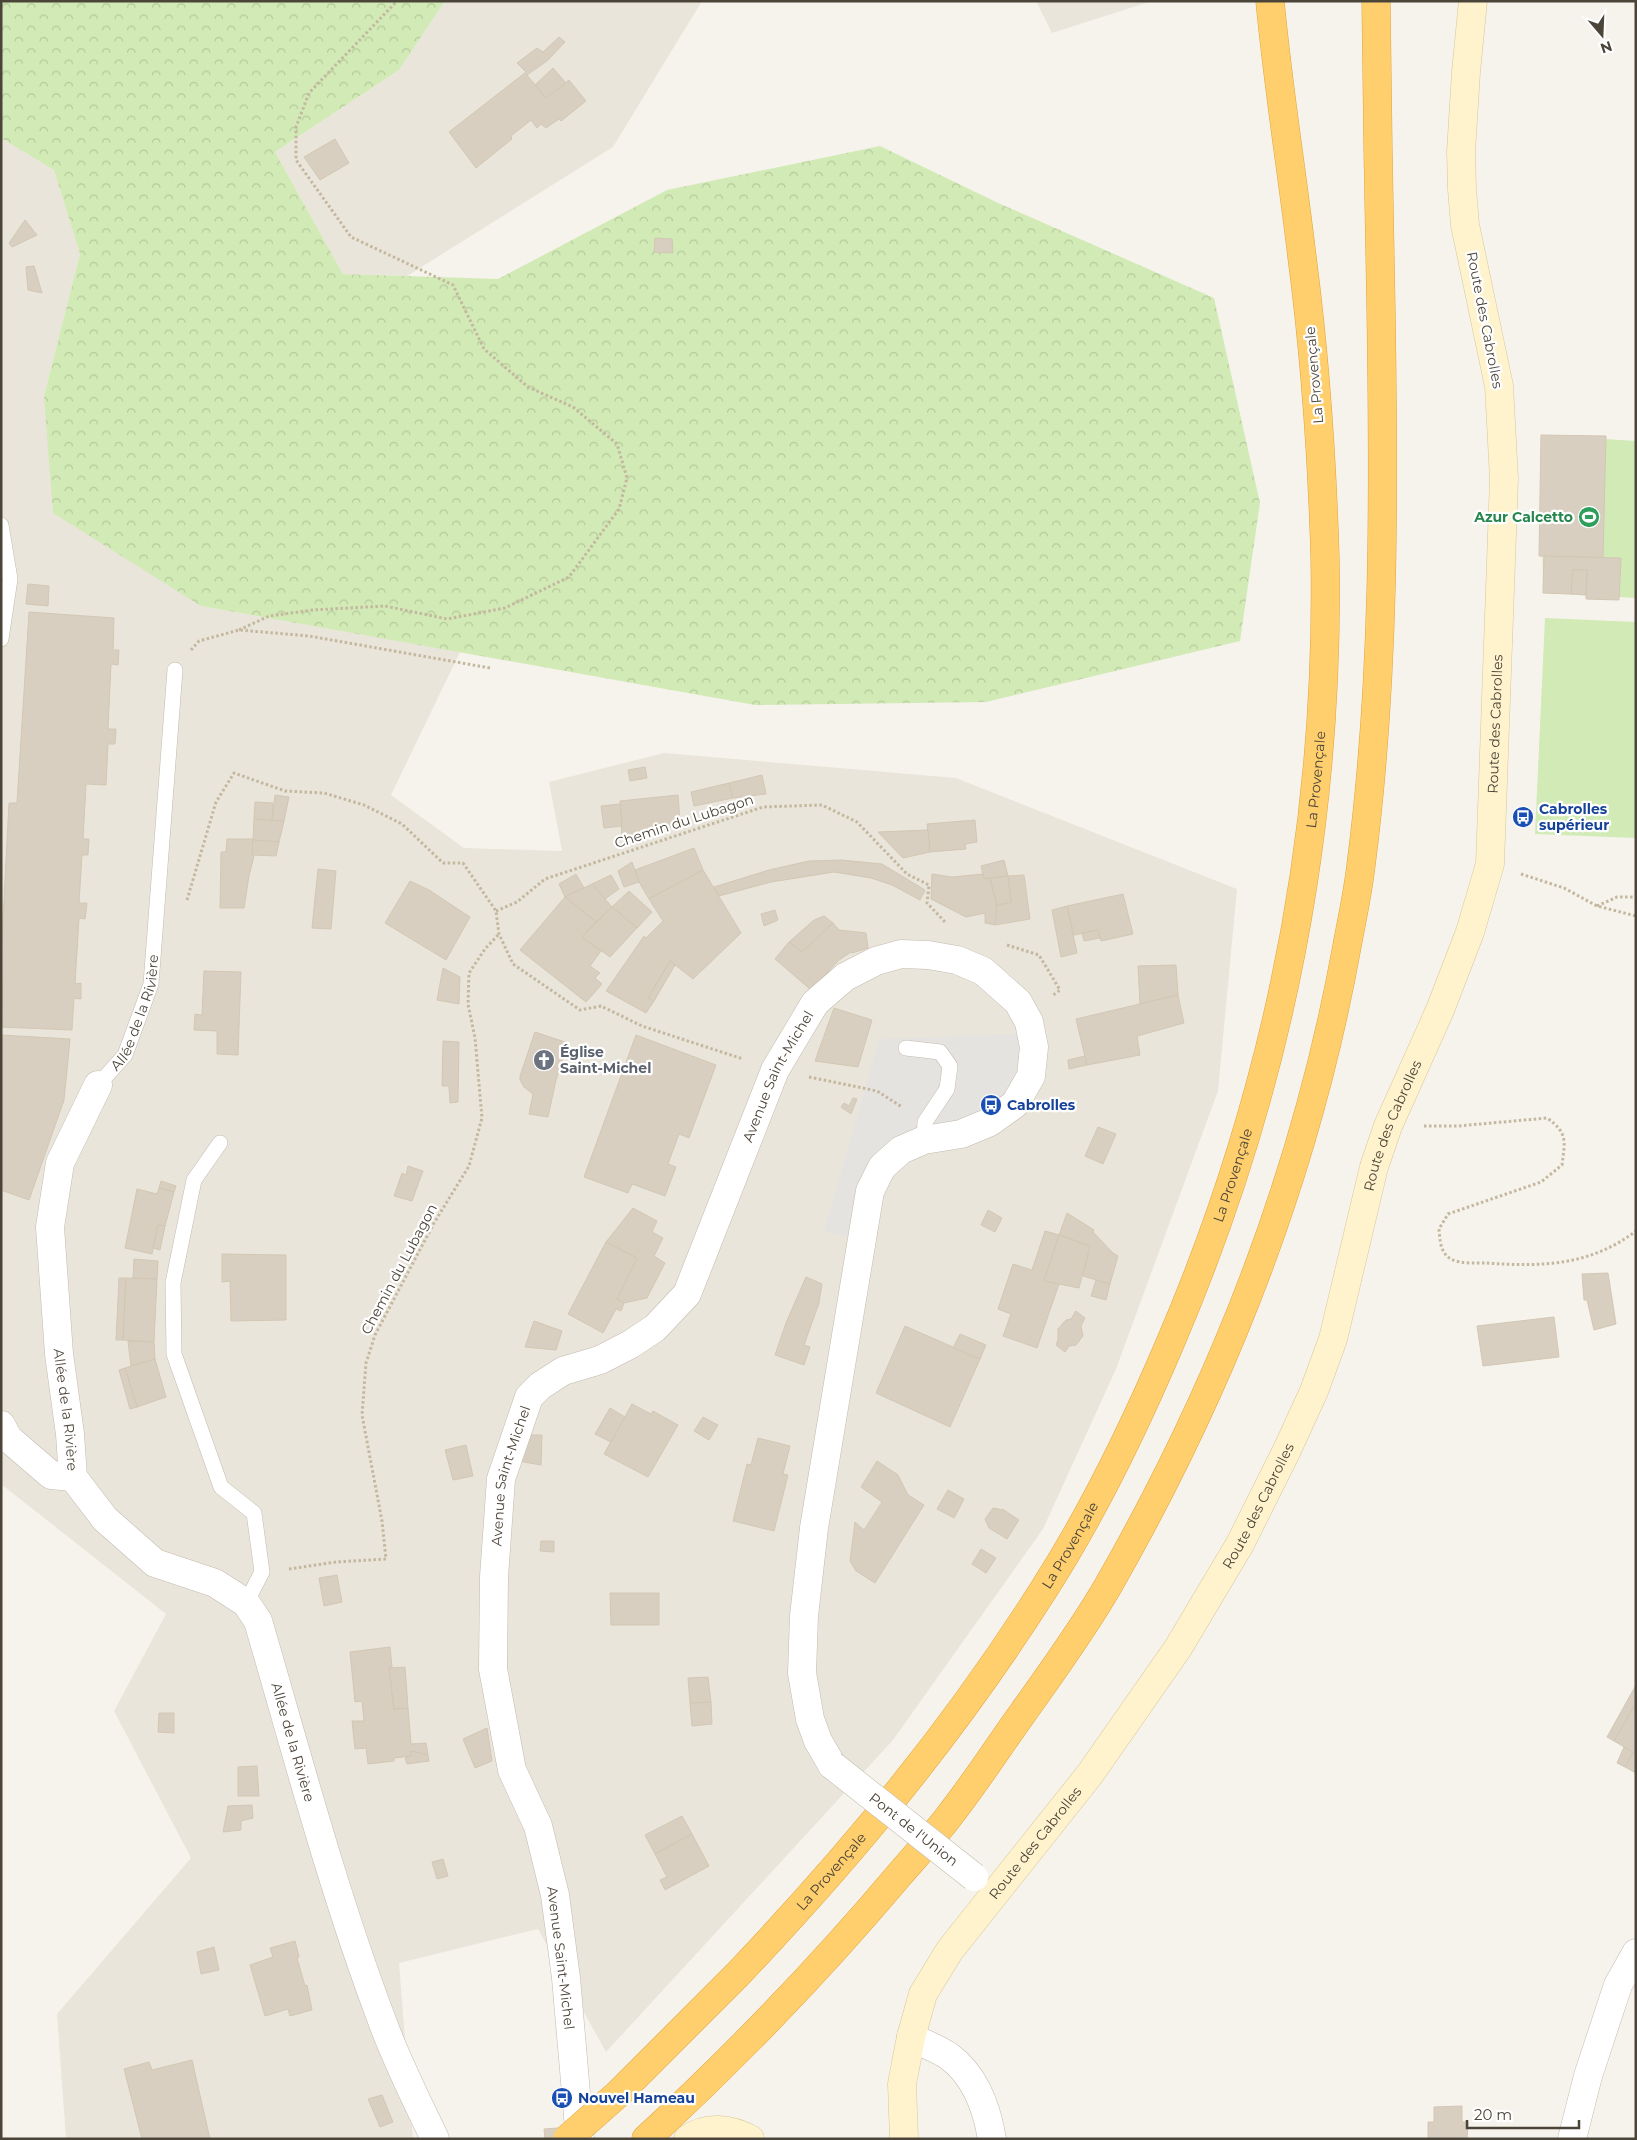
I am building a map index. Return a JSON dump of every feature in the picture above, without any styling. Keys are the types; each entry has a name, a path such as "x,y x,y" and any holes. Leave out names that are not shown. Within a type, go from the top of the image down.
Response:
{"highway":[{"name":"La Provençale","path":"567,2139 619,2093 808,1901 880,1816 964,1707 1047,1584 1122,1449 1156,1377 1193,1291 1243,1150 1282,1002 1296,928 1316,782 1322,704 1324,626 1325,558 1317,413 1303,258 1270,1"},
{"path":"646,2139 759,2031 858,1924 953,1812 1041,1688 1105,1592 1158,1494 1198,1415 1263,1260 1315,1095 1339,991 1361,869 1382,606 1382,394 1376,1"}],"street":[{"name":"Route des Cabrolles","path":"904,2139 902,2084 911,2037 928,1986 950,1950 1090,1774 1151,1688 1214,1591 1266,1494 1314,1391 1334,1339 1374,1168 1388,1126 1440,1010 1470,932 1490,864 1504,479 1499,386 1465,225 1462,189 1461,152 1473,1"},
{"name":"Avenue Saint-Michel","path":"580,2139 566,1978 555,1895 538,1826 512,1770 494,1669 494,1577 501,1480 529,1397 540,1386 563,1371 600,1360 631,1344 655,1328 687,1294 775,1070 815,1003 845,977 876,961 901,954 928,955 957,960 983,971 1018,1002 1029,1022 1034,1046 1031,1076 1015,1104 990,1122 962,1134 925,1131 882,1167 870,1191 836,1408 814,1528 804,1616 802,1673 810,1719 818,1740 832,1766"},
{"name":"Allée de la Rivière","path":"98,1085 60,1163 50,1226 59,1354 70,1434 72,1477 105,1520 155,1563 215,1583 246,1603 258,1621 348,1926 378,2010 413,2094 435,2139"},
{"path":"1,1425 8,1438 51,1475 72,1477"},
{"name":"Pont de l'Union","path":"832,1766 996,1893"},
{"path":"1572,2139 1588,2076 1618,1985 1636,1953"},
{"path":"911,2037 950,2057 970,2079 988,2113 992,2139"},
{"path":"688,2139 708,2129 736,2132 750,2139"}],"lane":[{"path":"1,525 10,579 1,639"},
{"name":"Allée de la Rivière","path":"98,1085 126,1055 151,984 175,670"},
{"path":"906,1048 940,1052 950,1066 947,1089 925,1131"},
{"path":"220,1144 194,1180 173,1283 174,1354 221,1487 254,1513 262,1572 246,1603"}],"path":[{"path":"175,670 199,641 239,630 268,616 313,610 385,606 447,619 505,608 569,577 619,510 627,478 616,444 573,407 528,387 484,349 453,285 351,237 296,160 296,127 309,93 397,1"},
{"path":"239,630 309,636 490,668"},
{"path":"185,906 216,802 234,773 285,791 324,793 364,805 402,824 443,862 463,862 496,911 499,934 513,964 580,1010 601,1006 642,1026 775,1070 877,1091 925,1131"},
{"name":"Chemin du Lubagon","path":"496,911 516,902 545,879 763,807 822,805 858,822 907,874 929,885 927,903 944,922 953,926"},
{"path":"1490,864 1564,888 1596,906 1636,916"},
{"path":"1596,906 1617,897 1636,898"},
{"name":"Chemin du Lubagon","path":"287,1576 290,1568 336,1562 386,1560 382,1521 362,1415 366,1363 375,1336 434,1222 469,1166 482,1118 475,1038 468,1004 469,973 485,949 499,934"},
{"path":"1006,945 1039,955 1060,990 1034,1010 1018,1002"},
{"path":"1388,1126 1458,1126 1547,1118 1559,1126 1565,1139 1562,1165 1541,1182 1448,1214 1438,1229 1442,1250 1452,1260 1526,1266 1556,1263 1586,1258 1605,1251 1636,1231"}],"shaded area":[{"path":"445,1 702,1 613,147 407,276 343,274 275,152 399,70"},
{"path":"1036,1 1152,1 1052,33"},
{"path":"1,138 54,170 80,254 44,396 201,606 460,652 391,795 464,848 562,851 549,782 664,753 956,778 1237,889 1218,1091 1116,1369 1043,1529 893,1740 606,2052 538,1929 399,1963 413,2139 66,2139 57,2014 191,1858 114,1711 166,1614 1,1484"},
{"path":"1017,1034 1021,1057 1012,1087 978,1117 912,1133 853,1239 824,1231 879,1039"}],"green space":[{"path":"1,1 445,1 399,70 275,152 343,274 498,279 667,190 880,146 996,202 1214,298 1260,503 1240,641 986,702 755,705 201,606 53,513 44,396 80,254 54,170 1,138"},
{"name":"Azur Calcetto","path":"1541,435 1636,441 1636,598 1543,593"},
{"path":"1545,618 1636,622 1636,838 1535,834"}],"building":[{"path":"559,37 565,42 547,61 527,75 546,98 569,80 586,101 561,121 559,119 546,128 541,124 537,128 531,120 511,136 512,139 476,168 449,132 526,72 517,63 537,48 543,52"},
{"path":"553,68 566,83 546,98 535,85"},
{"path":"335,139 349,163 320,180 304,157"},
{"path":"25,220 37,235 12,247 9,243"},
{"path":"655,238 672,239 673,253 654,252"},
{"path":"34,266 42,293 28,290 26,267"},
{"path":"1541,435 1606,436 1603,558 1539,556"},
{"path":"1544,556 1621,558 1619,600 1586,599 1587,570 1573,570 1571,594 1543,593"},
{"path":"1573,570 1587,570 1586,595 1571,594"},
{"path":"28,584 49,586 48,606 26,604"},
{"path":"29,612 114,618 113,650 119,650 118,665 111,664 108,729 116,729 115,744 108,744 106,785 86,784 83,839 89,839 88,855 82,855 79,903 87,903 85,919 79,918 75,984 81,983 81,999 74,998 72,1030 1,1027 3,980 1,980 1,958 9,803 17,803"},
{"path":"645,767 647,778 630,781 628,770"},
{"path":"762,775 766,794 733,798 729,783"},
{"path":"729,783 733,798 694,806 691,792"},
{"path":"275,795 289,797 284,821 272,821"},
{"path":"678,795 680,822 662,833 622,837 620,801"},
{"path":"255,802 273,803 272,821 254,819"},
{"path":"620,804 622,826 604,828 601,806"},
{"path":"254,819 284,821 279,842 253,840"},
{"path":"975,820 977,842 965,844 966,849 930,852 927,824"},
{"path":"928,830 930,852 903,858 878,832"},
{"path":"227,839 253,839 252,855 254,856 244,908 220,908 221,852 226,852"},
{"path":"253,840 279,842 276,856 252,855"},
{"path":"694,848 703,870 649,899 639,882 635,870"},
{"path":"841,860 882,864 925,890 920,900 892,885 871,878 834,872 771,882 719,896 714,887 769,870 809,861"},
{"path":"1004,860 1008,876 984,879 981,866"},
{"path":"632,862 639,882 624,887 618,871"},
{"path":"318,869 336,871 331,929 312,928"},
{"path":"703,870 741,933 693,979 670,961 648,998 654,1001 646,1013 606,991 644,936 646,938 663,921 649,899"},
{"path":"576,874 584,888 565,897 559,884"},
{"path":"932,874 952,877 983,874 984,879 990,878 997,905 995,925 985,923 985,913 966,917 931,899"},
{"path":"611,875 619,889 605,899 592,884"},
{"path":"1024,875 1030,919 995,925 997,905 1011,902 1008,876"},
{"path":"1008,876 1011,902 997,905 990,878"},
{"path":"410,881 429,890 470,917 446,960 385,923"},
{"path":"592,884 612,907 596,922 565,897"},
{"path":"629,891 652,912 637,928 612,907"},
{"path":"1123,894 1133,934 1101,941 1098,930 1074,935 1067,906"},
{"path":"565,897 596,922 582,937 601,951 590,966 600,973 595,978 602,984 586,1002 520,950"},
{"path":"1067,906 1077,953 1061,957 1052,910"},
{"path":"612,907 637,928 610,957 582,937"},
{"path":"775,910 778,920 764,926 761,914"},
{"path":"824,916 833,923 802,952 789,942 814,920"},
{"path":"833,923 839,930 866,933 868,948 851,952 839,960 811,990 775,959 789,942 802,952"},
{"path":"1098,930 1100,938 1084,941 1082,933"},
{"path":"670,961 675,965 654,1001 648,998"},
{"path":"1176,965 1178,995 1140,1004 1138,966"},
{"path":"443,968 460,977 459,1004 437,1000"},
{"path":"204,971 241,972 238,1055 217,1054 217,1031 194,1030 195,1014 202,1015"},
{"path":"1178,995 1184,1023 1137,1036 1140,1055 1087,1065 1076,1019"},
{"path":"834,1008 872,1020 858,1067 815,1061"},
{"name":"Église Saint-Michel","path":"535,1032 568,1043 556,1080 548,1117 529,1114 533,1094 524,1087 520,1080"},
{"path":"1,1035 70,1039 64,1100 29,1200 1,1190"},
{"path":"636,1035 716,1065 689,1138 679,1134 668,1164 676,1167 665,1196 632,1184 628,1193 584,1177"},
{"path":"443,1041 459,1042 458,1102 450,1103 449,1086 442,1086"},
{"path":"1085,1056 1087,1065 1069,1069 1068,1060"},
{"path":"853,1098 857,1099 851,1114 841,1107 844,1103 849,1106"},
{"path":"1098,1127 1116,1134 1103,1164 1085,1156"},
{"path":"408,1166 423,1171 412,1201 394,1196 402,1173 406,1175"},
{"path":"161,1181 176,1186 174,1192 159,1188"},
{"path":"159,1188 174,1192 165,1226 158,1225 152,1254 125,1248 137,1189 157,1194"},
{"path":"633,1208 657,1221 652,1232 663,1238 654,1256 665,1263 647,1298 624,1303 617,1299 637,1258 606,1242"},
{"path":"988,1210 1002,1218 995,1232 981,1225"},
{"path":"1067,1213 1094,1230 1093,1232 1118,1256 1110,1284 1083,1276 1090,1246 1059,1235"},
{"path":"158,1225 165,1226 160,1250 153,1248"},
{"path":"1045,1231 1059,1235 1044,1281 1059,1284 1037,1348 1003,1336 1011,1314 998,1309 1013,1264 1032,1270"},
{"path":"1059,1235 1090,1246 1079,1288 1044,1281"},
{"path":"606,1242 637,1258 617,1299 624,1303 621,1311 616,1309 603,1333 568,1314"},
{"path":"222,1254 286,1255 286,1320 231,1321 230,1281 222,1282"},
{"path":"134,1259 158,1261 157,1279 133,1278"},
{"path":"1608,1273 1616,1324 1594,1330 1587,1300 1584,1300 1582,1274"},
{"path":"806,1277 822,1284 819,1303 804,1345 810,1347 804,1365 775,1355 786,1323"},
{"path":"119,1278 126,1278 123,1340 116,1340"},
{"path":"126,1278 157,1279 154,1342 123,1340"},
{"path":"1096,1280 1110,1284 1106,1300 1091,1296"},
{"path":"1076,1311 1085,1318 1081,1326 1083,1336 1076,1345 1069,1346 1065,1352 1056,1345 1058,1329 1066,1320 1071,1319"},
{"path":"1554,1317 1559,1357 1483,1366 1477,1326"},
{"path":"534,1321 562,1331 556,1350 525,1347"},
{"path":"905,1326 980,1359 950,1427 876,1393"},
{"path":"960,1334 986,1345 980,1359 953,1348"},
{"path":"128,1341 154,1342 155,1359 131,1366"},
{"path":"155,1359 166,1397 137,1407 125,1368"},
{"path":"125,1368 137,1407 130,1409 119,1370"},
{"path":"632,1404 651,1414 653,1411 678,1425 648,1477 604,1454"},
{"path":"610,1408 625,1417 611,1442 595,1434"},
{"path":"703,1417 718,1425 709,1440 694,1431"},
{"path":"525,1435 542,1435 541,1465 518,1461"},
{"path":"758,1438 790,1446 783,1474 788,1475 774,1531 733,1521 747,1464 751,1465"},
{"path":"466,1445 473,1476 453,1480 445,1450"},
{"path":"877,1461 898,1475 908,1495 924,1505 875,1583 856,1571 850,1561 855,1522 864,1530 882,1502 861,1487"},
{"path":"948,1490 964,1499 954,1518 937,1509"},
{"path":"993,1508 1004,1510 1019,1520 1007,1539 989,1528 985,1519"},
{"path":"541,1541 554,1541 554,1552 540,1551"},
{"path":"981,1549 996,1558 986,1573 972,1564"},
{"path":"337,1575 342,1602 324,1606 319,1578"},
{"path":"610,1593 659,1593 659,1625 611,1625"},
{"path":"390,1647 392,1667 389,1668 394,1709 408,1708 411,1744 426,1743 428,1755 411,1751 411,1756 394,1758 394,1761 368,1764 366,1748 355,1749 352,1721 364,1721 362,1701 355,1702 350,1652"},
{"path":"405,1667 408,1708 394,1709 389,1668"},
{"path":"708,1677 711,1702 690,1703 688,1678"},
{"path":"1636,1685 1636,1703 1614,1741 1607,1737"},
{"path":"711,1702 712,1724 692,1726 690,1703"},
{"path":"1636,1703 1636,1773 1625,1767 1633,1752 1614,1741"},
{"path":"159,1713 174,1713 174,1733 158,1732"},
{"path":"487,1728 492,1761 475,1768 463,1739"},
{"path":"1624,1747 1633,1752 1625,1767 1617,1763"},
{"path":"411,1751 428,1755 429,1761 407,1764 405,1758 411,1756"},
{"path":"257,1766 259,1796 238,1796 238,1767"},
{"path":"252,1805 253,1818 241,1821 241,1830 223,1832 228,1806"},
{"path":"682,1816 692,1834 655,1854 645,1835"},
{"path":"692,1834 709,1866 665,1890 660,1880 667,1877 655,1854"},
{"path":"443,1859 448,1876 437,1879 432,1862"},
{"path":"295,1941 299,1957 297,1958 305,1986 307,1985 312,2010 290,2016 288,2009 265,2016 250,1965 273,1957 270,1948"},
{"path":"214,1947 219,1970 201,1974 197,1952"},
{"path":"192,2060 210,2139 142,2139 124,2069 149,2062 152,2070"},
{"path":"382,2095 393,2122 380,2127 368,2099"},
{"path":"1462,2106 1462,2122 1468,2122 1467,2139 1428,2139 1428,2122 1434,2122 1434,2107"},
{"path":"558,2128 559,2139 545,2139 544,2129"}],"place":[{"name":"Azur Calcetto","path":"1589,517"},
{"name":"Cabrolles supérieur","path":"1523,817"},
{"name":"Église Saint-Michel","path":"544,1060"},
{"name":"Cabrolles","path":"991,1105"},
{"name":"Nouvel Hameau","path":"562,2098"}]}
